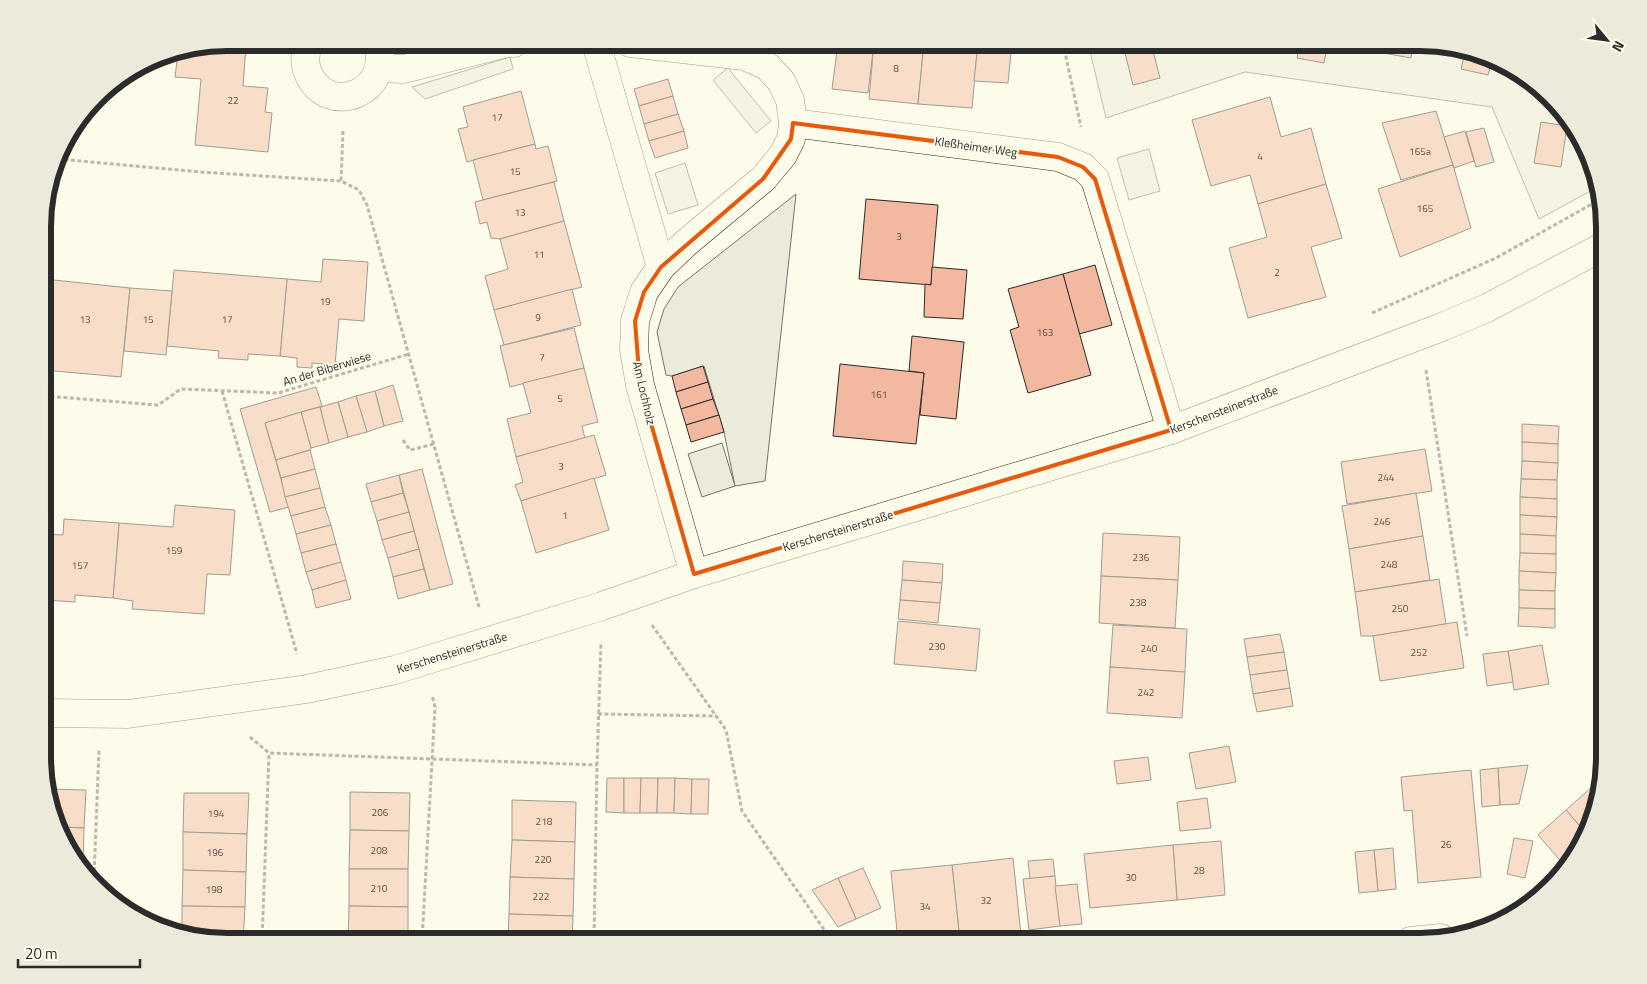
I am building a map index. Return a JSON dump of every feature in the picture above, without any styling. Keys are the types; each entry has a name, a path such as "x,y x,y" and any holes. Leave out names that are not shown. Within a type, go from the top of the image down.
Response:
{"street":[{"path":"307,52 306,69 311,80 320,89 331,95 343,97 355,95 374,80 378,55 404,69 472,52"},
{"path":"599,52 661,267"},
{"path":"708,52 744,56 767,66 781,81 787,93 790,100 793,122"},
{"name":"Am Lochholz","path":"694,574 640,385 634,350 635,321 644,292 661,267 686,243 763,179 783,155 791,139 793,122"},
{"name":"Kleßheimer Weg","path":"793,122 1058,157 1083,167"},
{"path":"1083,167 1095,179 1171,430"},
{"name":"Kerschensteinerstraße","path":"51,713 128,714 307,689 395,670 422,662 602,606 694,574 1171,430 1442,328 1487,308 1595,251"}],"path":[{"path":"1065,51 1080,120 1083,167"},
{"path":"341,181 343,97"},
{"path":"65,160 192,171 341,181 359,190 367,206 488,642"},
{"path":"1369,314 1496,258 1594,203"},
{"name":"An der Biberwiese","path":"51,397 158,406 181,389 278,393 409,354"},
{"path":"1426,370 1467,636"},
{"path":"222,390 307,689"},
{"path":"403,440 410,450 434,444"},
{"path":"632,595 726,730 742,811 826,933"},
{"path":"594,933 602,606"},
{"path":"422,662 435,707 422,933"},
{"path":"598,714 716,716"},
{"path":"250,737 269,753 597,765"},
{"path":"94,872 99,747"},
{"path":"262,933 269,753"}],"highlighted area":[{"path":"793,123 1058,157 1083,167 1095,179 1171,430 694,574 640,385 635,321 644,292 661,267 763,179 791,139"}],"shaded area":[{"path":"1090,51 1419,51 1442,53 1465,57 1497,69 1536,95 1552,111 1572,139 1582,160 1592,190 1539,219 1492,107 1245,72 1106,118"},
{"path":"510,57 513,69 425,99 412,87"},
{"path":"728,68 771,121 756,133 713,80"},
{"path":"1149,149 1160,191 1129,200 1117,158"},
{"path":"685,163 698,205 668,214 655,173"},
{"path":"796,194 765,481 735,486 724,432 704,366 672,376 666,375 657,332 664,309 678,287"},
{"path":"722,443 735,486 702,497 688,454"}],"building":[{"path":"837,51 873,51 868,93 832,89"},
{"path":"873,51 923,51 918,104 869,99"},
{"path":"923,51 977,51 972,108 918,104"},
{"path":"977,51 1011,51 1008,83 974,81"},
{"path":"1125,51 1153,51 1160,78 1133,85"},
{"path":"1298,51 1326,51 1324,63 1297,58"},
{"path":"1384,51 1412,51 1411,58 1383,53"},
{"path":"216,52 246,52 243,86 268,88 265,112 272,113 268,152 195,145 201,79 175,77 177,59 182,57"},
{"path":"1464,57 1490,66 1488,75 1461,69"},
{"path":"668,79 673,96 639,106 634,89"},
{"path":"521,91 535,144 467,162 458,129 468,127 463,107"},
{"path":"673,96 678,114 644,124 639,106"},
{"path":"1270,97 1281,137 1311,128 1326,184 1258,204 1250,175 1211,186 1192,120"},
{"path":"1436,111 1453,165 1401,180 1382,123"},
{"path":"678,114 684,131 649,141 644,124"},
{"path":"1541,122 1563,125 1566,131 1561,167 1534,163"},
{"path":"1484,128 1494,162 1476,167 1466,132"},
{"path":"684,131 688,148 655,158 649,141"},
{"path":"1465,131 1474,161 1454,168 1444,137"},
{"path":"535,144 536,149 548,146 557,181 483,200 473,160"},
{"path":"1453,165 1471,228 1400,257 1378,189"},
{"path":"554,182 564,221 500,239 491,238 487,222 480,224 475,202"},
{"path":"1326,184 1342,238 1311,247 1326,297 1248,318 1229,248 1267,237 1258,204"},
{"path":"866,199 938,205 931,285 859,279"},
{"path":"564,221 582,287 494,310 485,276 508,269 500,239"},
{"path":"323,259 368,262 364,321 339,319 335,365 312,363 312,368 297,367 297,358 280,356 287,279 321,282"},
{"path":"1095,265 1112,325 1079,334 1063,274"},
{"path":"932,267 967,270 963,319 924,317 925,284 931,285"},
{"path":"174,270 287,279 280,356 248,354 248,360 218,358 219,351 167,346"},
{"path":"1063,274 1091,375 1028,393 1010,330 1019,327 1008,289"},
{"path":"51,280 130,288 121,377 51,371"},
{"path":"130,288 172,291 166,355 124,351"},
{"path":"572,289 581,325 504,345 494,310"},
{"path":"574,328 584,368 510,387 500,346"},
{"path":"912,336 964,342 956,419 920,415 924,373 909,371"},
{"path":"840,364 924,373 916,444 833,436"},
{"path":"703,366 708,382 676,392 672,376"},
{"path":"584,368 598,422 582,426 585,438 516,457 507,419 531,413 523,383"},
{"path":"708,382 713,399 681,409 676,392"},
{"path":"393,385 403,421 384,426 375,391"},
{"path":"316,387 322,406 265,423 289,507 270,512 240,409"},
{"path":"375,391 384,426 367,432 356,396"},
{"path":"356,396 367,432 348,437 338,402"},
{"path":"713,399 719,415 686,425 681,409"},
{"path":"338,402 348,437 329,443 320,407"},
{"path":"320,407 329,443 311,448 301,412"},
{"path":"301,412 310,450 276,460 265,423"},
{"path":"719,415 724,432 691,442 686,425"},
{"path":"1522,424 1559,426 1558,444 1522,442"},
{"path":"594,435 606,475 521,501 515,485 523,482 516,457"},
{"path":"1522,442 1558,444 1558,463 1522,461"},
{"path":"1425,449 1432,491 1347,504 1341,462"},
{"path":"310,450 315,469 281,478 276,460"},
{"path":"1522,461 1558,463 1557,480 1521,479"},
{"path":"315,469 320,488 285,497 281,478"},
{"path":"422,469 453,584 430,590 399,475"},
{"path":"399,475 403,493 371,502 366,484"},
{"path":"594,478 609,530 536,553 521,501"},
{"path":"1521,479 1557,480 1557,499 1520,497"},
{"path":"320,488 325,507 291,516 285,497"},
{"path":"403,493 409,512 377,521 371,502"},
{"path":"1416,493 1423,536 1349,549 1342,506"},
{"path":"1520,497 1557,499 1557,517 1520,515"},
{"path":"175,505 235,510 230,575 207,574 204,614 132,609 133,601 113,598 119,523 173,527"},
{"path":"325,507 331,525 296,534 291,516"},
{"path":"409,512 414,531 382,540 377,521"},
{"path":"1520,515 1557,517 1556,536 1520,534"},
{"path":"64,519 119,523 113,598 75,595 75,602 51,600 51,534 63,535"},
{"path":"331,525 336,544 301,553 296,534"},
{"path":"414,531 419,549 388,558 382,540"},
{"path":"1103,533 1180,537 1178,580 1101,576"},
{"path":"1520,534 1556,536 1556,554 1520,553"},
{"path":"1423,536 1430,580 1355,592 1349,549"},
{"path":"336,544 341,562 306,572 301,553"},
{"path":"419,549 424,569 393,577 388,558"},
{"path":"1520,553 1556,554 1556,573 1519,571"},
{"path":"903,561 943,564 942,583 902,580"},
{"path":"341,562 346,580 312,590 306,572"},
{"path":"424,569 430,590 398,599 393,577"},
{"path":"1519,571 1556,573 1555,591 1519,590"},
{"path":"1101,576 1178,580 1175,628 1099,623"},
{"path":"1439,579 1446,624 1373,636 1361,636 1355,592"},
{"path":"346,580 351,599 316,608 312,590"},
{"path":"902,580 942,583 940,603 900,600"},
{"path":"1519,590 1555,591 1555,609 1519,608"},
{"path":"900,600 940,603 938,623 898,619"},
{"path":"1519,608 1555,609 1555,628 1518,626"},
{"path":"898,621 980,629 976,671 894,664"},
{"path":"1457,622 1464,668 1380,681 1373,636"},
{"path":"1113,625 1187,629 1185,672 1110,667"},
{"path":"1280,634 1284,652 1247,657 1244,639"},
{"path":"1542,645 1549,684 1514,690 1508,651"},
{"path":"1508,651 1513,682 1487,686 1483,654"},
{"path":"1284,652 1287,670 1250,675 1247,657"},
{"path":"1110,667 1185,672 1182,718 1107,713"},
{"path":"1287,670 1290,688 1253,694 1250,675"},
{"path":"1290,688 1293,706 1257,712 1253,694"},
{"path":"1229,746 1236,782 1196,789 1189,753"},
{"path":"1148,757 1151,780 1117,784 1114,761"},
{"path":"1528,765 1519,804 1500,805 1498,768"},
{"path":"1498,768 1500,805 1482,807 1480,770"},
{"path":"1471,770 1481,877 1418,883 1412,810 1404,811 1401,777"},
{"path":"607,778 624,778 624,813 606,812"},
{"path":"624,778 641,778 640,813 624,813"},
{"path":"641,778 658,778 657,813 640,813"},
{"path":"658,778 675,778 674,813 657,813"},
{"path":"675,778 692,779 691,814 674,813"},
{"path":"692,779 709,779 708,814 691,814"},
{"path":"1593,786 1590,802 1581,827 1566,810"},
{"path":"55,789 86,790 84,828 66,827 57,802"},
{"path":"350,792 410,793 409,831 350,830"},
{"path":"184,793 249,793 247,834 183,832"},
{"path":"1207,798 1211,828 1180,831 1177,802"},
{"path":"512,800 576,802 575,842 512,840"},
{"path":"1566,810 1581,827 1561,861 1538,835"},
{"path":"66,827 84,828 83,857"},
{"path":"350,830 409,831 408,869 349,869"},
{"path":"183,832 247,834 246,872 183,870"},
{"path":"1514,838 1533,841 1525,878 1507,874"},
{"path":"512,840 575,842 574,879 510,877"},
{"path":"1221,841 1225,895 1177,900 1173,845"},
{"path":"1173,845 1177,900 1090,908 1084,854"},
{"path":"1393,848 1396,889 1378,891 1374,850"},
{"path":"1374,850 1378,891 1359,893 1355,852"},
{"path":"1013,858 1021,932 959,932 952,865"},
{"path":"1053,859 1055,876 1030,879 1028,861"},
{"path":"952,865 959,932 897,932 891,871"},
{"path":"863,868 881,908 856,919 838,878"},
{"path":"349,869 408,869 408,907 349,906"},
{"path":"183,870 246,872 245,907 182,906"},
{"path":"1055,876 1060,926 1029,930 1023,879"},
{"path":"510,877 574,879 573,916 509,914"},
{"path":"838,878 856,919 838,927 812,890"},
{"path":"1077,884 1082,924 1060,926 1055,886"},
{"path":"182,906 245,907 243,933 205,931 182,927"},
{"path":"349,906 408,907 408,933 348,933"},
{"path":"509,914 573,916 572,933 508,933"}]}
